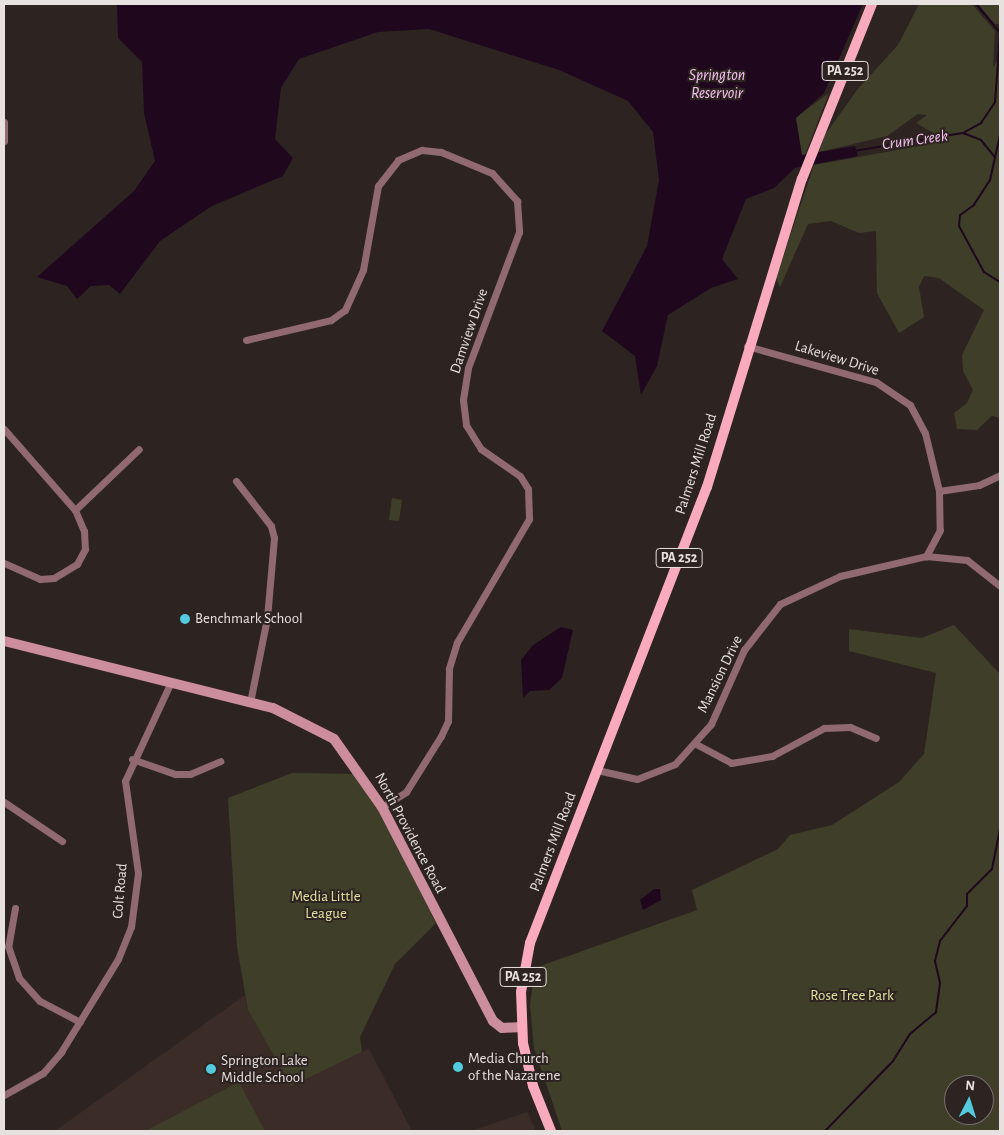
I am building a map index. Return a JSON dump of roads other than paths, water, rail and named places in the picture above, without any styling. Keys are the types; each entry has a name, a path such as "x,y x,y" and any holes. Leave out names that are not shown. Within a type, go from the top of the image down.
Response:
{"main road":[{"name":"Palmers Mill Road","path":"522,1027 523,975 535,929 707,487 747,346 802,179 872,4"},
{"name":"North Providence Road","path":"4,641 250,702 300,718 334,739 382,807 491,1019 502,1028 522,1027"},
{"name":"PA 252","path":"522,1027 530,1078 551,1131"}],"street":[{"path":"4,122 4,141"},
{"name":"Damview Drive","path":"246,340 330,320 345,310 363,270 378,186 398,160 422,150 441,152 492,173 517,201 519,232 468,368 463,400 466,425 481,448 520,476 528,489 529,519 456,642 449,669 448,721 441,736 406,792 382,807"},
{"name":"Lakeview Drive","path":"747,346 876,382 898,394 917,415 925,433 939,491 940,530 926,556"},
{"path":"4,429 75,510 84,531 85,549 66,573 40,579 4,563"},
{"path":"75,510 139,449"},
{"path":"939,491 979,485 1000,475"},
{"path":"236,481 274,538 267,618 250,702"},
{"path":"926,556 967,560 1000,586"},
{"name":"Mansion Drive","path":"597,770 623,779 651,776 675,764 696,744 711,724 744,650 780,604 840,576 926,556"},
{"name":"Colt Road","path":"4,1095 43,1073 80,1022 131,927 138,873 124,781 132,759 171,682"},
{"path":"696,744 731,763 772,756 824,728 850,728 876,738"},
{"path":"132,759 174,774 190,774 220,761"},
{"path":"4,802 62,841"},
{"path":"15,908 8,946 19,978 40,1001 80,1022"}],"water":[{"name":"Springton Reservoir","path":"117,4 863,4 824,93 796,118 802,155 855,146 858,156 795,168 774,188 746,199 722,259 738,279 711,288 668,315 657,366 641,395 635,356 602,331 647,246 659,180 653,132 628,101 559,70 429,29 378,32 299,59 281,88 275,139 293,158 283,176 212,206 160,241 120,294 109,285 91,286 77,299 67,286 37,277 134,191 155,161 144,113 142,62 118,38"},
{"path":"561,627 573,630 562,678 549,690 530,691 523,698 521,660 533,645"},
{"path":"654,889 660,889 661,900 643,910 640,900"}],"waterway":[{"path":"976,4 1000,33"},
{"path":"963,133 981,123 995,102 1000,36"},
{"name":"Crum Creek","path":"854,151 963,133 981,140 994,156"},
{"name":"Crum Creek","path":"1000,135 990,180 974,205 960,215 959,226 984,272 1000,282"},
{"path":"825,1131 893,1061 910,1034 936,1012 940,983 935,961 940,941 967,906 967,894 992,869 1000,829"}],"place":[{"name":"Benchmark School","path":"185,619"},
{"name":"Media Church of the Nazarene","path":"458,1067"},
{"name":"Springton Lake Middle School","path":"211,1069"}],"park label":[{"name":"Media Little League","path":"326,904"},
{"name":"Rose Tree Park","path":"852,996"}]}
